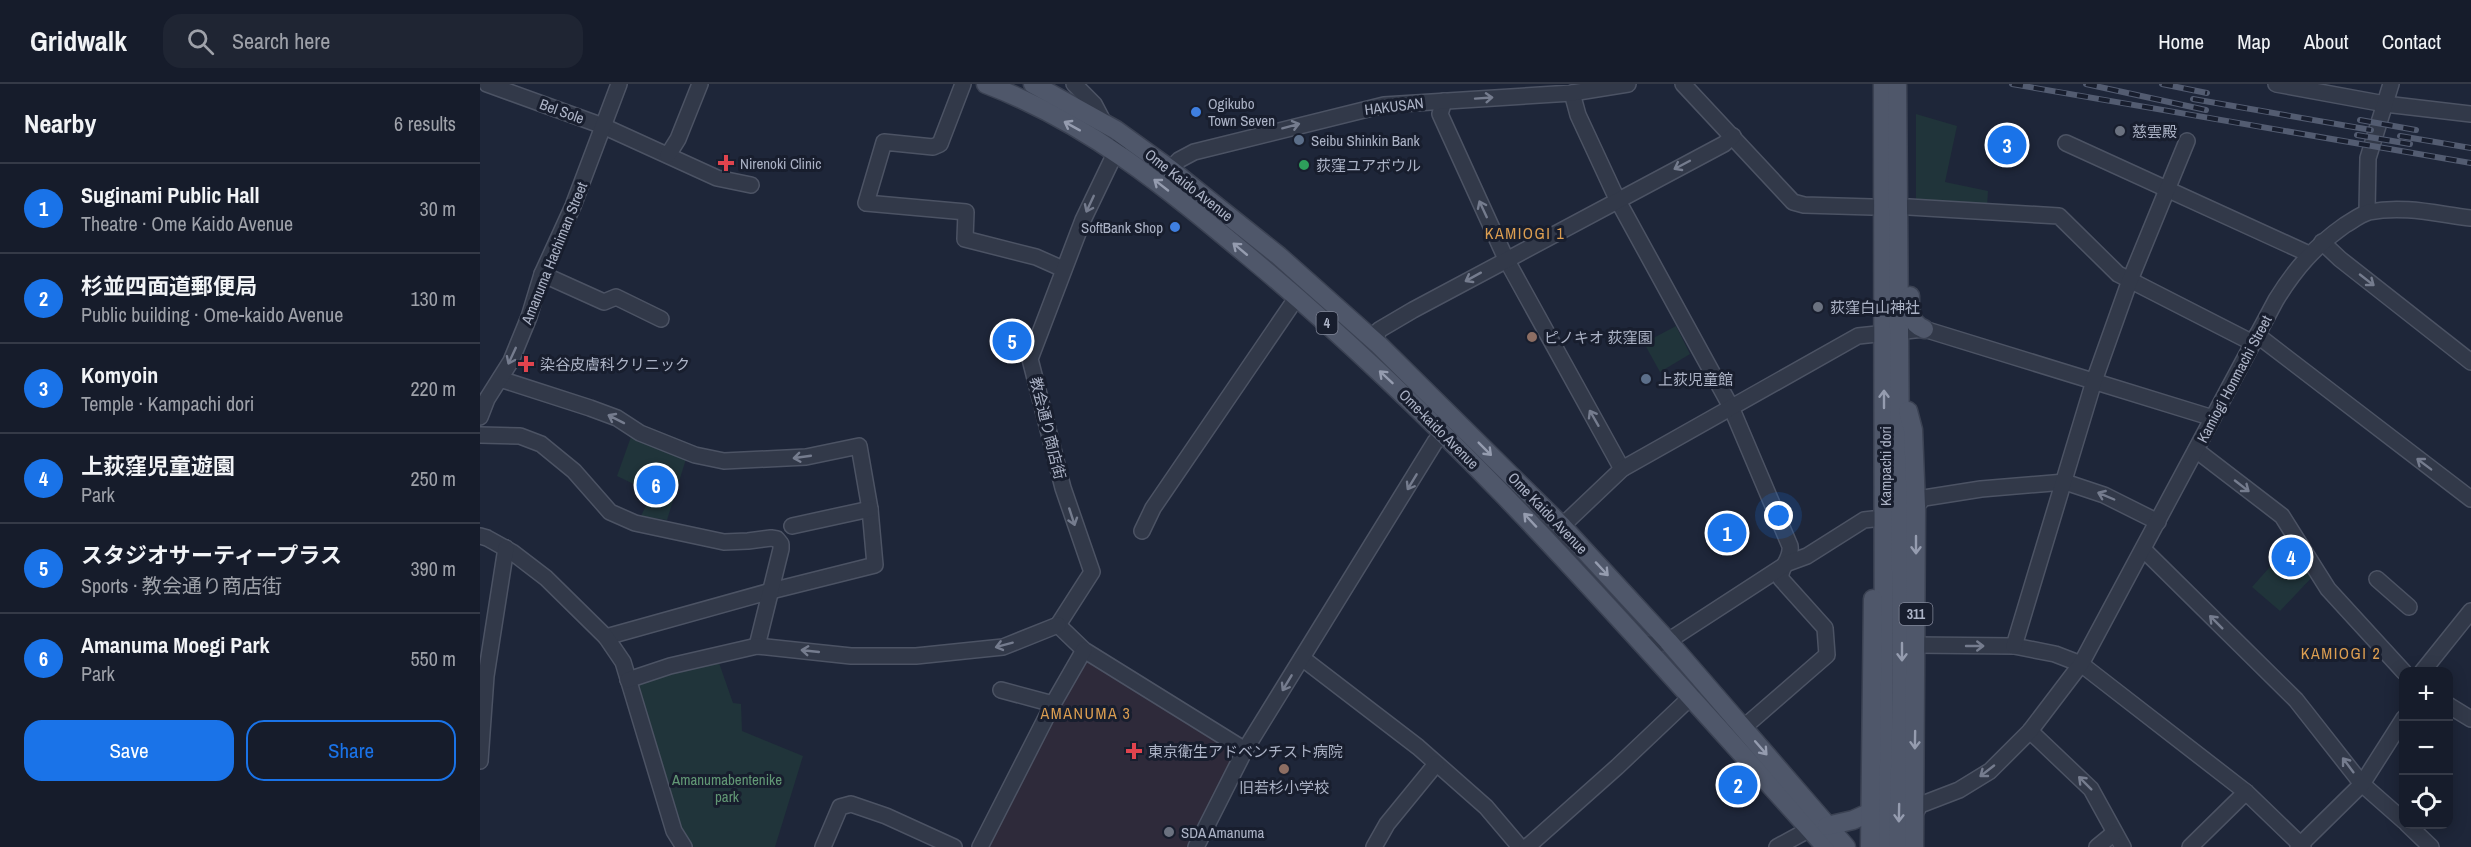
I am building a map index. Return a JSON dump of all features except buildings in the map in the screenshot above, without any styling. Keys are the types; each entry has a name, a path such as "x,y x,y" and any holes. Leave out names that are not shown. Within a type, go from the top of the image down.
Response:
{"main road":[{"name":"Ome-kaido Avenue","path":"986,84 1035,105 1117,152 1297,297 1393,383 1521,511 1692,696 1818,827 1826,847"},
{"name":"4","path":"1033,84 1110,126"},
{"path":"1871,84 1874,313 1892,332"},
{"path":"1897,85 1909,207 1910,310 1914,323 1924,329"},
{"name":"Kampachi dori","path":"1884,847 1884,458 1892,332 1897,85"},
{"name":"Ome Kaido Avenue","path":"1110,126 1170,169 1279,256 1379,345 1563,526 1668,640 1743,728 1818,827 1846,847"},
{"name":"Kampachi dori","path":"1892,332 1900,384 1902,692 1898,847"},
{"name":"311","path":"1900,384 1913,430 1917,506 1914,847"},
{"name":"311","path":"1870,847 1873,487 1884,458"},
{"path":"1818,827 1853,820 1871,812"}],"street":[{"name":"Bel Sole","path":"487,84 503,87 603,126 717,178 752,186"},
{"name":"Amanuma Hachiman Street","path":"480,417 511,361 529,317 542,274 573,206 619,84"},
{"path":"668,155 678,139 700,84"},
{"path":"963,84 940,144 933,147 884,142 867,203 966,212 965,239 1036,257 1063,269"},
{"path":"1074,84 1094,104 1120,137 1117,152"},
{"name":"HAKUSAN","path":"1170,169 1179,160 1194,152 1319,119 1383,105 1572,93 1628,84"},
{"path":"1683,84 1793,202 1804,205 1872,207"},
{"path":"2276,84 2385,104 2471,114"},
{"path":"2391,84 2368,158 2367,212 2414,210 2471,218"},
{"path":"1572,93 1578,115 1617,199 1731,406 1790,546 1788,563 1781,572 1781,579 1825,628 1827,656 1743,728"},
{"path":"1444,101 1440,114 1506,259 1622,469"},
{"path":"1379,345 1376,338 1379,330 1617,199 1724,144 1732,136"},
{"path":"2014,646 2094,381 2130,280 2187,141"},
{"path":"2066,143 2309,254"},
{"name":"教会通り商店街","path":"1061,615 1092,572 1063,488 1030,359 1063,269 1109,162 1117,152"},
{"path":"1909,207 2059,216 2118,274 2255,339 2471,499"},
{"name":"Kamiogi Honmachi Street","path":"1914,815 1920,805 1959,790 1990,771 2030,731 2081,664 2291,276 2322,242 2367,212"},
{"path":"2322,242 2340,259 2471,362"},
{"path":"542,274 604,302 616,297 661,319"},
{"path":"1142,531 1153,508 1297,297"},
{"path":"1563,526 1622,469 1858,336 1924,329 2213,418"},
{"path":"500,379 617,418 640,433 695,455 724,461 806,457 859,446 870,509 875,565 606,637"},
{"path":"1196,847 1245,750 1435,442 1443,433 1446,419 1443,408"},
{"path":"480,435 520,436 541,444 574,471 610,512 635,523 724,542 771,538 777,540 781,544 781,549 757,646"},
{"path":"2196,450 2282,516 2328,589 2399,667"},
{"path":"1917,506 1924,498 1981,489 2065,482 2104,495 2158,522"},
{"path":"792,526 870,509"},
{"path":"1643,643 1656,645 1668,640 1788,563 1807,556 1864,520 1873,519"},
{"path":"480,536 506,548 546,579 606,637 623,662 674,831 683,846"},
{"path":"480,761 483,675 506,548"},
{"path":"2144,550 2296,700 2362,784 2399,817"},
{"path":"2377,579 2409,607"},
{"path":"2426,667 2471,611"},
{"path":"628,680 670,666 757,646 851,656 916,656 1003,647 1061,615 1083,650 1245,750"},
{"path":"1916,645 2014,646 2055,654 2081,664 2246,792 2300,846 2362,784 2401,721"},
{"path":"980,847 1083,650"},
{"path":"1302,658 1365,705 1486,807 1520,847"},
{"path":"1001,690 1053,704"},
{"path":"1527,847 1692,696"},
{"path":"2453,708 2471,719"},
{"path":"2030,731 2091,789 2123,847"},
{"path":"1374,847 1387,824 1436,764"},
{"path":"2190,847 2246,792"},
{"path":"826,846 840,807 851,804 886,816 954,847"},
{"path":"1777,847 1818,827"},
{"path":"2411,829 2431,847"},
{"path":"2097,847 2114,833"}],"shaded area":[{"name":"東京衛生アドベンチスト病院","path":"1084,658 1233,748 1235,754 1190,847 984,847"}],"green space":[{"path":"1916,114 1957,126 1945,182 1988,191 1987,207 1916,202"},
{"path":"1676,326 1690,354 1660,372 1644,343"},
{"path":"632,434 686,459 667,520 641,516 652,493 617,476"},
{"path":"2294,540 2314,575 2280,611 2252,587"},
{"name":"Amanumabentenike park","path":"718,660 733,703 741,704 742,731 803,756 775,847 691,847 675,827 666,779 635,685 657,676"}],"railway":[{"path":"2012,84 2471,163"},
{"path":"2086,84 2206,110"},
{"path":"2162,84 2207,93"},
{"path":"2193,99 2371,130"},
{"path":"2360,120 2416,130"},
{"path":"2357,135 2410,144"},
{"path":"2400,136 2471,148"}],"place":[{"name":"Ogikubo Town Seven","path":"1196,112"},
{"name":"慈雲殿","path":"2120,131"},
{"name":"Seibu Shinkin Bank","path":"1299,140"},
{"name":"Komyoin","path":"2007,145"},
{"name":"Nirenoki Clinic","path":"726,163"},
{"name":"荻窪ユアボウル","path":"1304,165"},
{"name":"SoftBank Shop","path":"1175,227"},
{"name":"荻窪白山神社","path":"1818,307"},
{"name":"ピノキオ 荻窪園","path":"1532,337"},
{"name":"スタジオサーティープラス","path":"1012,341"},
{"name":"染谷皮膚科クリニック","path":"526,364"},
{"name":"上荻児童館","path":"1646,379"},
{"name":"Amanuma Moegi Park","path":"656,485"},
{"name":"Suginami Public Hall","path":"1727,533"},
{"name":"上荻窪児童遊園","path":"2291,557"},
{"name":"東京衛生アドベンチスト病院","path":"1134,751"},
{"name":"旧若杉小学校","path":"1284,769"},
{"name":"杉並四面道郵便局","path":"1738,785"},
{"name":"SDA Amanuma","path":"1169,832"}],"district":[{"name":"KAMIOGI 1","path":"1525,233"},
{"name":"KAMIOGI 2","path":"2341,653"},
{"name":"AMANUMA 3","path":"1086,713"}]}
